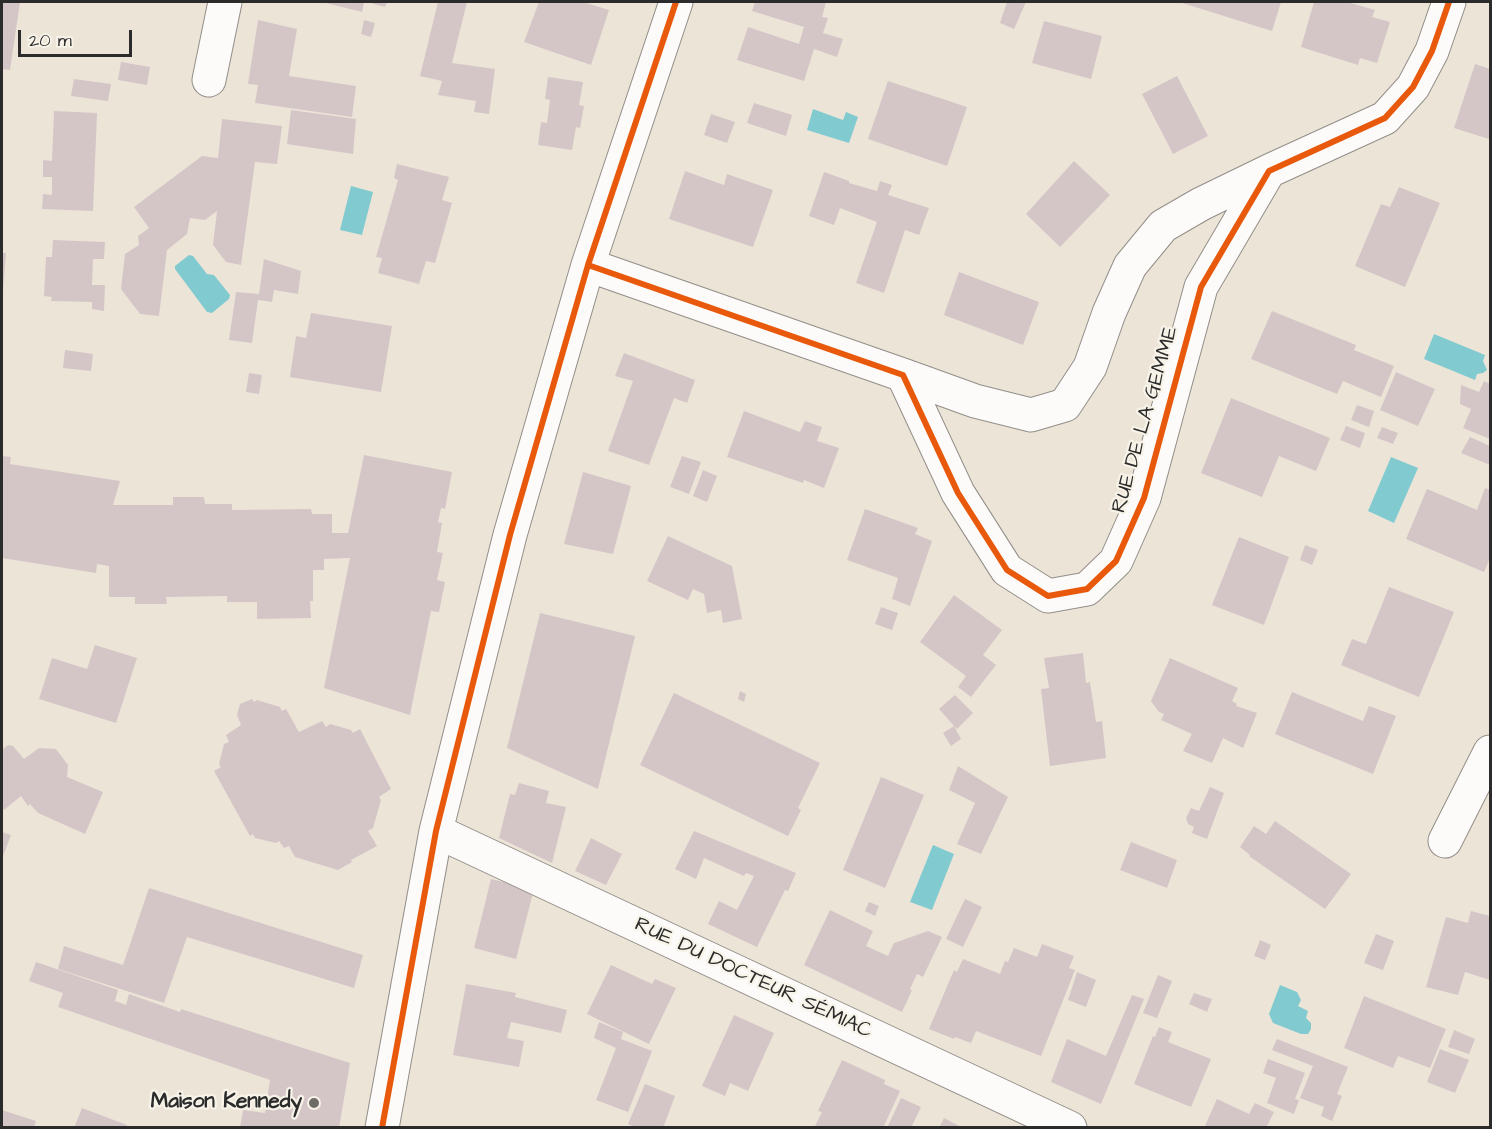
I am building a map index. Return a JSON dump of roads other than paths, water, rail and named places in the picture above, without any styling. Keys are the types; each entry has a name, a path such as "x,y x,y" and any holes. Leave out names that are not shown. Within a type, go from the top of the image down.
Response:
{"street":[{"path":"209,80 225,2"},
{"path":"382,1128 436,831 510,535 588,265 673,2"},
{"path":"588,265 975,400 1031,415 1065,405 1090,367 1109,313 1130,266 1163,226 1201,204 1385,118 1413,87 1432,51 1449,2"},
{"name":"RUE DE LA GEMME","path":"903,375 958,493 1007,570 1048,596 1087,589 1116,561 1140,508 1201,287 1269,171"},
{"path":"1445,841 1491,752"},
{"name":"RUE DU DOCTEUR SÉMIAC","path":"436,831 1070,1128"}],"water":[{"path":"813,109 843,120 846,112 858,117 849,143 807,130"},
{"path":"351,186 373,192 362,235 340,230"},
{"path":"189,255 193,256 207,274 214,275 230,295 229,299 212,313 207,312 175,269 175,266"},
{"path":"1434,334 1485,355 1483,361 1487,370 1477,374 1475,380 1424,359"},
{"path":"1391,457 1418,468 1394,523 1368,511"},
{"path":"933,845 954,854 932,910 910,902"},
{"path":"1280,985 1297,992 1301,1000 1298,1006 1308,1011 1306,1018 1311,1023 1311,1029 1308,1034 1301,1034 1273,1023 1269,1014"}],"place":[{"name":"Maison Kennedy","path":"314,1103"}]}
